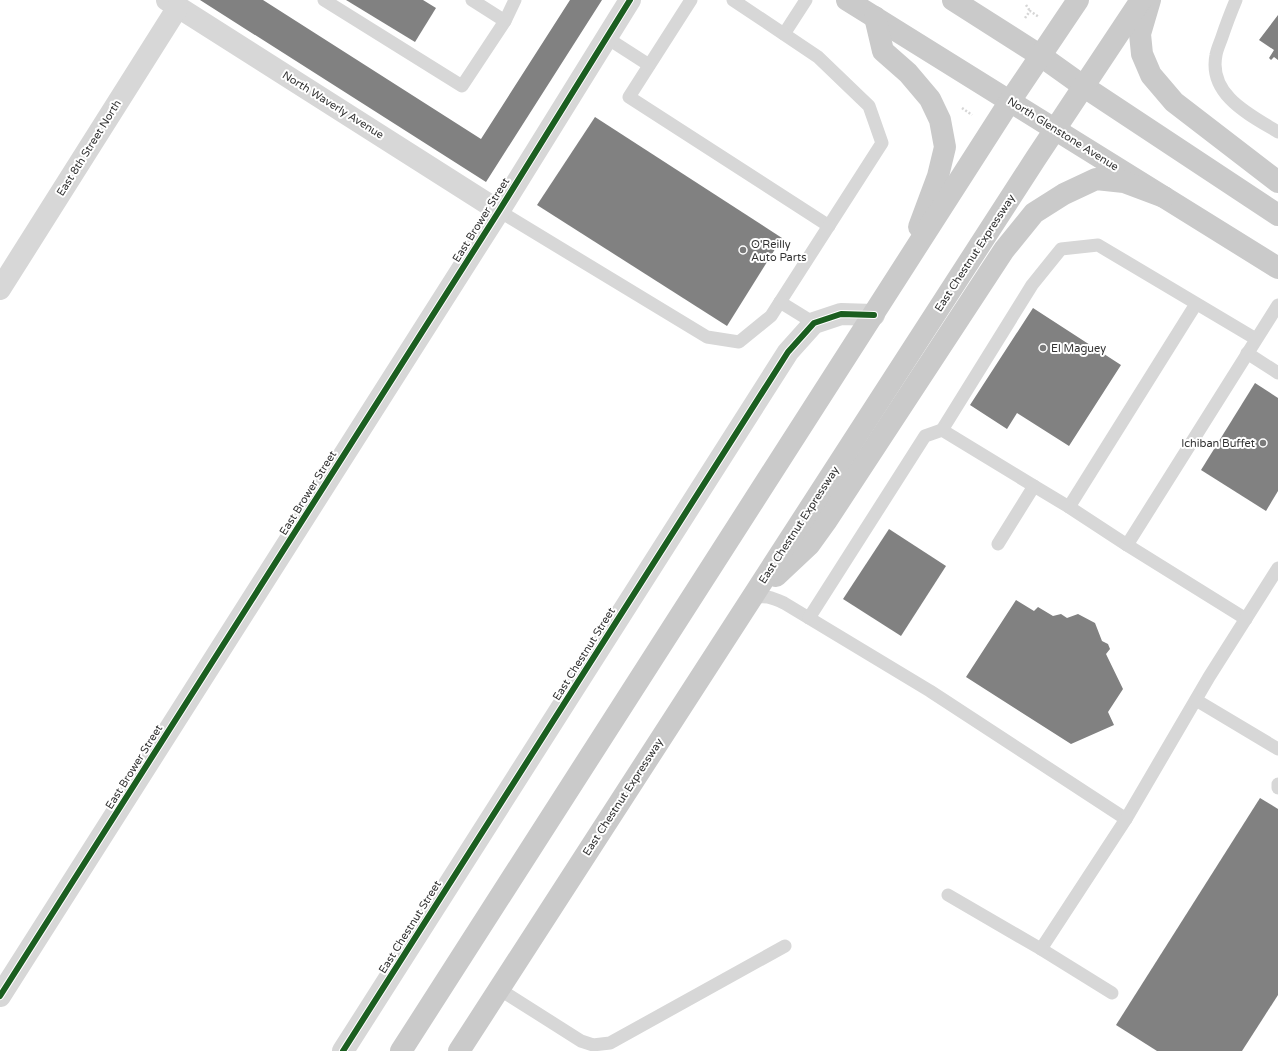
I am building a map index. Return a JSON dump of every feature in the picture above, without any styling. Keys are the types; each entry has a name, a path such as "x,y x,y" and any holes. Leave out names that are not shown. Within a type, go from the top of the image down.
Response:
{"main road":[{"name":"North Glenstone Avenue","path":"847,0 1278,268"},
{"path":"953,0 1041,56 1083,86 1278,215"},
{"path":"401,1051 1010,101 1078,0"},
{"name":"East Chestnut Expressway","path":"459,1051 1055,129 1141,0"},
{"path":"1150,0 1140,34 1142,54 1151,75 1174,102 1278,182"},
{"path":"875,17 883,51 908,73 930,99 940,120 945,147 938,176 905,266"},
{"path":"752,598 809,545 827,520 1004,250 1034,213 1064,194 1096,179 1124,182 1164,197"}],"street":[{"name":"East Brower Street","path":"0,996 499,211 630,0"},
{"name":"North Waverly Avenue","path":"173,4 499,211"},
{"name":"East 8th Street North","path":"0,289 173,4"},
{"name":"East Chestnut Street","path":"343,1051 788,352 814,323 841,314 874,315"}],"lane":[{"path":"324,0 462,86 505,21 515,0"},
{"path":"472,0 505,21"},
{"path":"691,0 629,97 828,226"},
{"path":"499,211 707,337 739,342 771,316 882,143 869,106 818,57 733,0"},
{"path":"784,34 806,0"},
{"path":"1236,0 1216,55 1215,73 1219,84 1228,97 1242,110 1278,132"},
{"path":"607,38 649,65"},
{"path":"809,618 925,436 942,430 1032,286 1061,249 1098,245 1256,340"},
{"path":"780,302 814,323"},
{"path":"1069,507 1196,304"},
{"path":"1127,545 1278,305"},
{"path":"1247,353 1278,372"},
{"path":"942,430 1069,507 1246,619"},
{"path":"998,544 1034,486"},
{"path":"1041,949 1126,819 1196,700 1278,568"},
{"path":"752,598 763,596 775,598 809,618 930,691 1126,819"},
{"path":"1196,700 1278,749"},
{"path":"948,895 1041,949 1112,993"},
{"path":"499,989 581,1041 593,1045 610,1043 785,946"}],"path":[{"path":"1026,5 1030,11 1041,18"},
{"path":"1022,23 1030,11"},
{"path":"961,107 972,115"}],"building":[{"path":"200,0 263,0 481,139 570,0 602,0 486,182"},
{"path":"346,0 423,0 436,8 415,42"},
{"path":"1278,15 1278,60 1274,57 1271,60 1269,58 1274,50 1259,40"},
{"path":"595,117 782,238 727,326 537,205"},
{"path":"1033,308 1121,365 1069,446 1017,413 1007,429 970,405"},
{"path":"1255,383 1278,398 1278,491 1266,511 1201,470"},
{"path":"889,529 946,566 901,636 843,599"},
{"path":"1016,600 1034,611 1038,607 1053,616 1061,614 1067,618 1078,614 1095,623 1102,641 1108,644 1110,649 1106,654 1123,689 1108,712 1114,725 1071,744 966,677"},
{"path":"1260,798 1278,809 1278,995 1242,1051 1157,1051 1116,1025"}],"cycle path":[{"path":"0,996 499,211 630,0"},
{"path":"343,1051 788,352 814,323 841,314 874,315"}],"place":[{"name":"O'Reilly Auto Parts","path":"743,250"},
{"name":"El Maguey","path":"1043,348"},
{"name":"Ichiban Buffet","path":"1263,443"}]}
